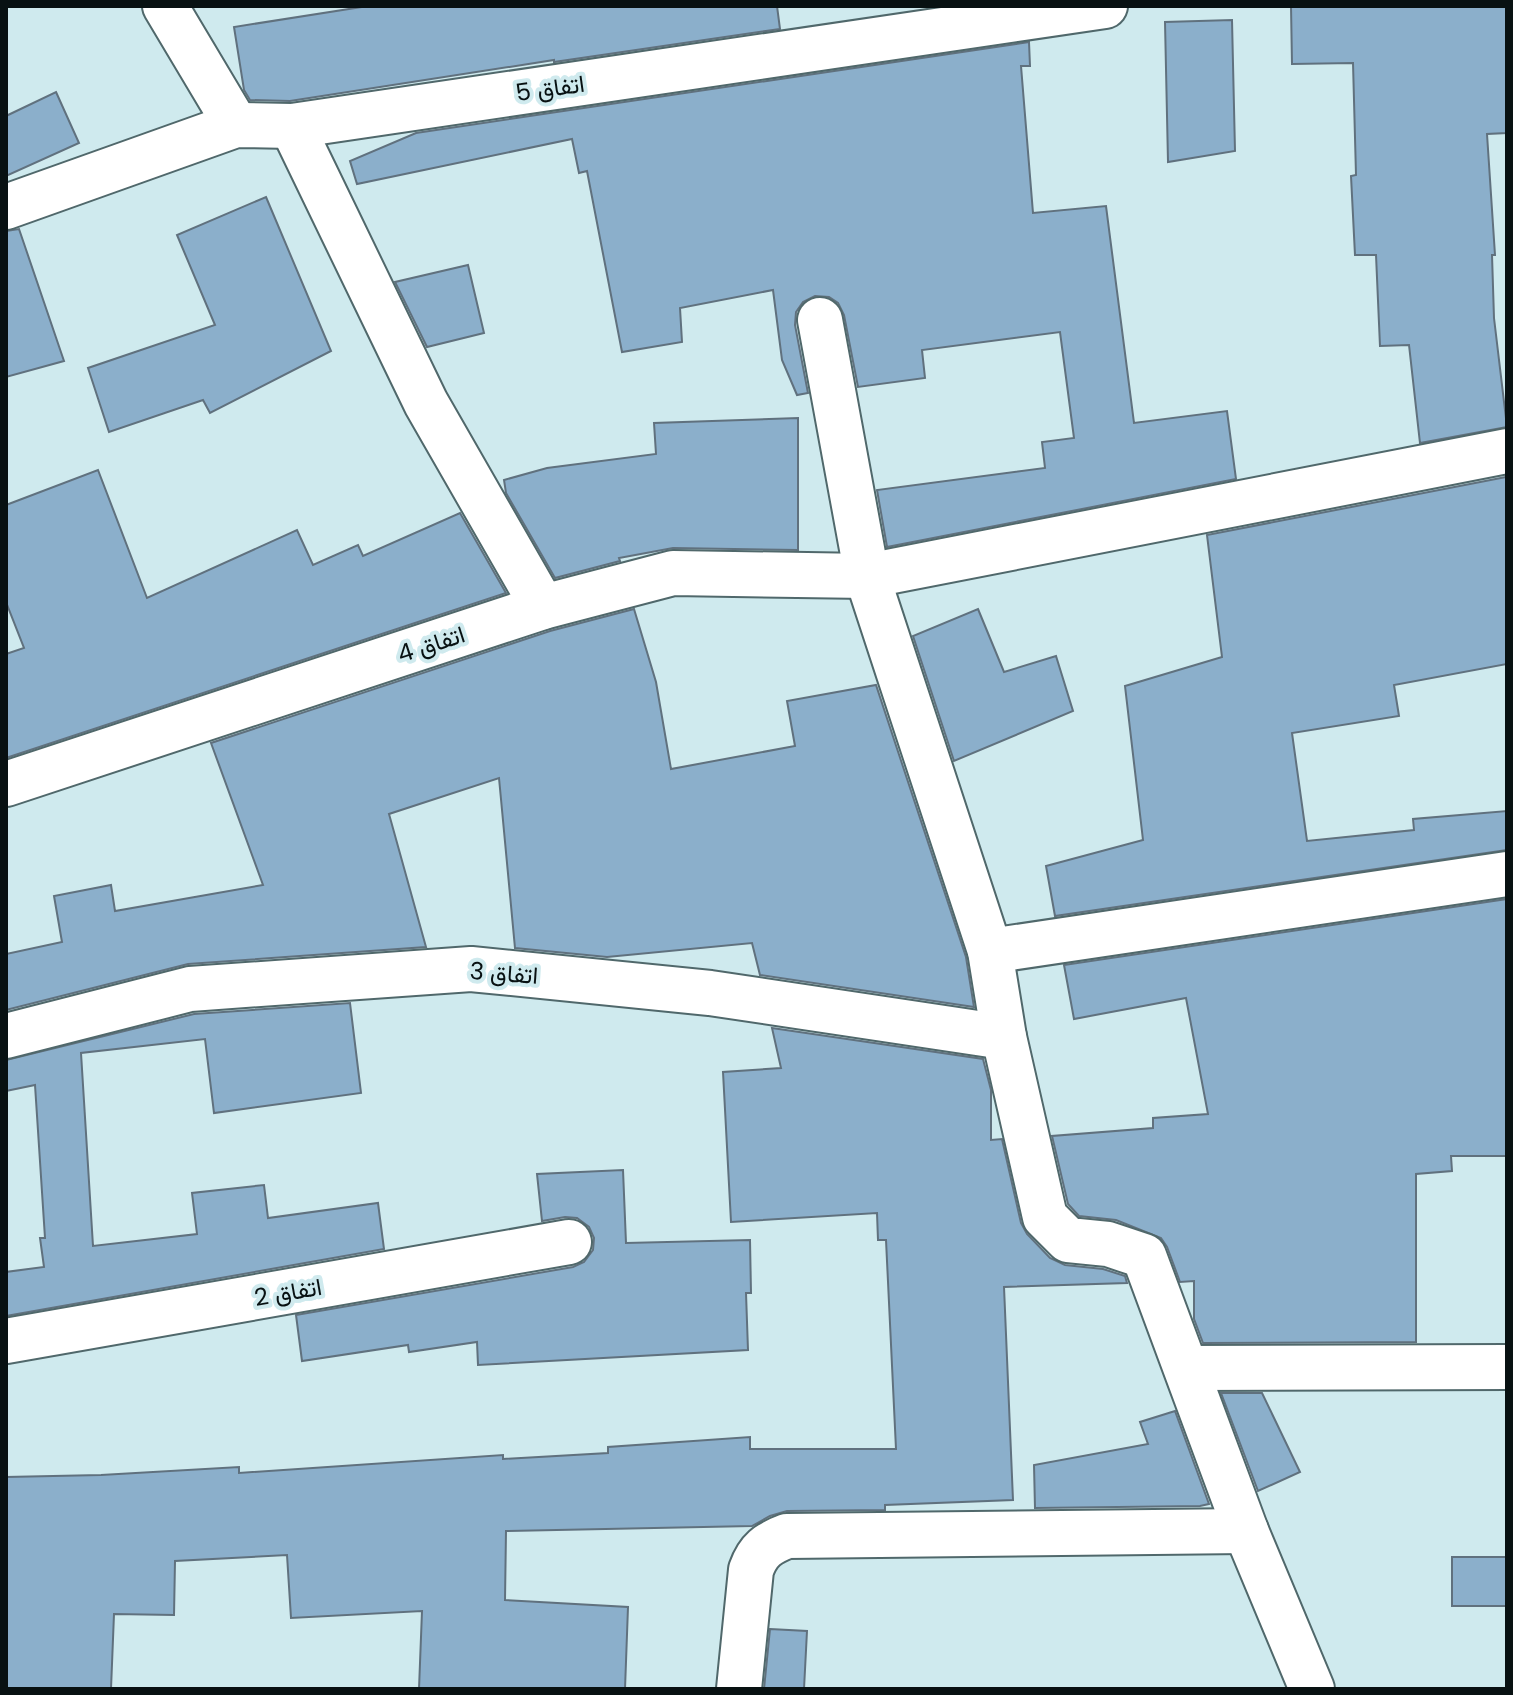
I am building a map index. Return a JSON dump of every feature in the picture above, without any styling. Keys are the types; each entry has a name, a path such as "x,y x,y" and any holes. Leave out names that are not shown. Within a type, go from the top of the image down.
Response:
{"street":[{"path":"165,6 236,125"},
{"name":"اتفاق 5","path":"6,207 236,125 292,126 1105,6"},
{"path":"292,126 426,403 543,607"},
{"path":"820,320 867,576 990,951 1004,1037 1045,1217 1068,1240 1108,1244 1144,1256 1246,1531 1312,1689"},
{"name":"اتفاق 4","path":"6,784 543,607 673,573 867,576 1507,451"},
{"path":"990,951 1507,874"},
{"name":"اتفاق 3","path":"6,1036 190,989 471,969 710,993 1004,1037"},
{"name":"اتفاق 2","path":"6,1341 569,1242"},
{"path":"1188,1368 1507,1367"},
{"path":"739,1689 751,1570 757,1554 769,1543 787,1536 1246,1531"}],"building":[{"path":"368,6 777,6 780,29 290,101 250,100 244,90 234,27"},
{"path":"1291,6 1507,6 1507,133 1487,134 1495,255 1492,255 1494,318 1507,427 1420,443 1409,345 1380,346 1376,255 1355,255 1351,176 1356,175 1353,63 1292,64"},
{"path":"1232,20 1235,151 1168,162 1165,22"},
{"path":"1029,42 1030,66 1021,66 1033,213 1106,206 1134,423 1227,411 1236,479 887,547 877,490 1045,468 1042,442 1074,438 1060,332 922,350 925,378 858,387 844,315 838,303 829,297 815,296 803,302 796,312 795,325 808,393 797,395 782,360 773,290 680,308 682,342 622,352 587,171 579,173 572,139 357,184 350,161 416,133"},
{"path":"56,92 79,143 6,176 6,116"},
{"path":"266,197 331,351 210,413 203,400 109,432 88,368 215,325 177,235"},
{"path":"19,229 64,361 6,377 6,231"},
{"path":"468,265 484,333 427,347 395,282"},
{"path":"798,418 798,550 673,548 619,558 620,561 555,578 506,493 504,480 547,468 656,454 654,423"},
{"path":"98,470 147,598 297,530 313,565 358,545 363,556 460,513 506,593 6,758 6,654 24,648 6,602 6,505"},
{"path":"1506,477 1507,664 1394,685 1399,716 1292,733 1307,841 1414,830 1413,819 1507,811 1507,850 1055,916 1046,866 1143,840 1125,686 1222,657 1207,535"},
{"path":"634,609 656,682 671,769 795,746 787,701 876,685 966,957 974,1007 760,975 752,943 607,957 515,948 499,778 389,814 426,947 188,964 6,1010 6,954 62,942 54,896 111,885 115,911 263,885 211,743 550,631"},
{"path":"978,609 1004,672 1056,656 1073,711 954,761 913,636"},
{"path":"1507,899 1507,1156 1451,1156 1452,1171 1416,1174 1416,1342 1203,1343 1194,1319 1194,1281 1180,1282 1161,1238 1116,1220 1079,1216 1068,1204 1052,1136 1153,1128 1153,1118 1208,1114 1186,998 1074,1019 1064,965"},
{"path":"350,1003 361,1093 214,1113 205,1039 81,1053 93,1246 197,1234 192,1193 264,1185 268,1218 378,1203 384,1249 6,1316 6,1272 44,1267 40,1238 45,1238 35,1085 6,1091 6,1060 194,1014"},
{"path":"772,1028 983,1059 991,1090 991,1140 1002,1139 1021,1223 1027,1234 1050,1258 1065,1265 1103,1269 1125,1276 1127,1283 1004,1287 1013,1500 885,1505 885,1510 787,1511 752,1526 506,1531 505,1600 628,1607 625,1689 419,1689 422,1611 291,1618 287,1555 175,1561 174,1615 114,1614 111,1689 6,1689 6,1477 239,1467 239,1473 503,1455 503,1459 608,1453 608,1447 750,1437 750,1449 896,1449 886,1240 878,1240 877,1213 731,1222 723,1072 781,1068"},
{"path":"623,1170 626,1243 750,1240 751,1293 746,1293 748,1350 478,1365 477,1342 409,1352 408,1345 302,1361 296,1315 573,1267 584,1262 593,1250 594,1238 589,1227 577,1218 542,1221 537,1174"},
{"path":"1221,1393 1262,1393 1300,1472 1258,1491"},
{"path":"1175,1411 1209,1504 1035,1508 1034,1465 1148,1444 1140,1422"},
{"path":"1452,1557 1507,1557 1507,1606 1452,1606"},
{"path":"770,1629 807,1631 804,1689 764,1689"}]}
